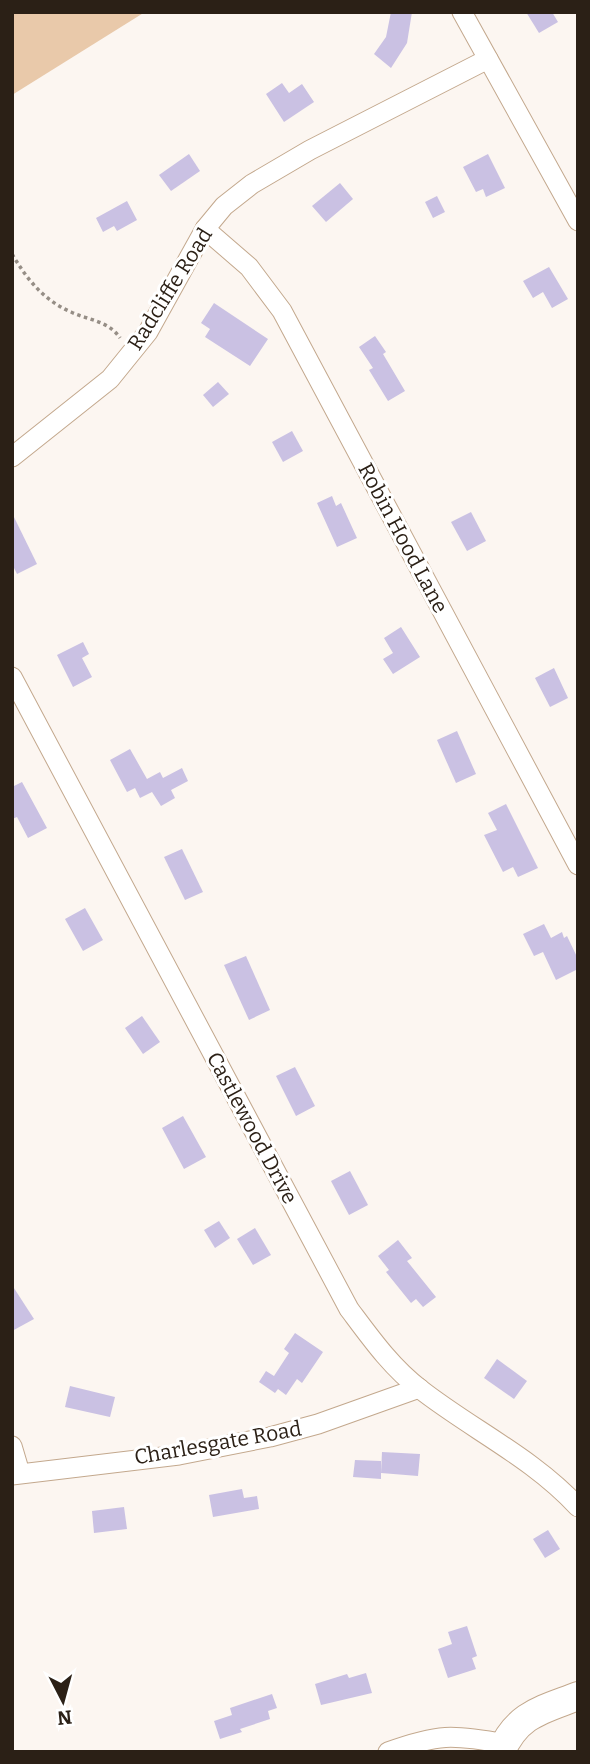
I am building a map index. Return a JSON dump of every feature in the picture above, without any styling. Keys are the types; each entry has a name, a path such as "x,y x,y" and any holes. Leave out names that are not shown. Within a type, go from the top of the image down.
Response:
{"street":[{"path":"462,12 578,221"},
{"name":"Radcliffe Road","path":"12,457 110,379 148,332 205,229 224,206 252,184 310,150 488,59"},
{"name":"Robin Hood Lane","path":"205,229 249,267 282,311 578,865"},
{"name":"Castlewood Drive","path":"12,677 349,1309 395,1366 419,1388 526,1462 578,1507"},
{"name":"Charlesgate Road","path":"16,1474 179,1455 270,1437 318,1424 419,1388"},
{"path":"12,1446 16,1474"},
{"path":"388,1752 423,1739 444,1736 464,1736 503,1748 509,1734 524,1719 578,1696"}],"path":[{"path":"12,254 43,296 70,312 100,322 117,334 130,354"}],"shaded area":[{"path":"12,12 145,12 12,95"}],"building":[{"path":"391,12 412,12 407,43 391,68 374,54 386,37"},
{"path":"526,12 552,12 558,22 539,33"},
{"path":"282,83 289,93 302,84 314,102 284,122 266,94"},
{"path":"189,154 200,171 171,191 159,175"},
{"path":"488,154 505,188 486,197 483,189 476,192 463,167"},
{"path":"340,183 353,199 326,222 312,206"},
{"path":"437,196 445,212 433,218 425,202"},
{"path":"127,201 137,220 117,231 114,226 103,232 96,218"},
{"path":"549,267 568,299 552,308 543,292 533,298 523,281"},
{"path":"214,303 268,339 250,366 205,337 210,329 201,323"},
{"path":"375,336 405,391 388,401 369,370 373,368 359,347"},
{"path":"218,382 229,394 213,407 203,395"},
{"path":"292,431 303,451 283,462 272,442"},
{"path":"332,496 336,506 341,503 357,538 337,547 317,503"},
{"path":"471,512 486,541 467,551 451,522"},
{"path":"12,513 37,564 17,574 12,564"},
{"path":"401,627 420,657 393,674 383,659 393,653 384,638"},
{"path":"83,642 89,654 82,658 92,677 73,687 57,655"},
{"path":"554,668 568,698 550,707 535,678"},
{"path":"457,731 476,774 456,783 437,740"},
{"path":"130,749 147,779 160,772 163,778 182,768 188,781 171,790 175,798 161,806 152,792 140,798 135,788 127,792 110,760"},
{"path":"22,782 47,828 28,838 17,817 12,819 12,787"},
{"path":"506,804 538,868 518,877 513,867 503,872 484,835 497,830 488,813"},
{"path":"182,849 203,892 185,900 164,857"},
{"path":"85,908 103,940 83,951 65,919"},
{"path":"544,924 551,938 562,932 564,938 567,936 578,959 578,969 556,980 543,952 534,956 523,934"},
{"path":"246,956 270,1010 249,1020 224,965"},
{"path":"142,1016 160,1042 143,1054 125,1028"},
{"path":"295,1067 315,1106 296,1116 276,1076"},
{"path":"183,1116 206,1157 184,1169 162,1128"},
{"path":"350,1171 368,1205 349,1215 331,1181"},
{"path":"219,1221 230,1238 215,1248 204,1230"},
{"path":"255,1228 271,1255 253,1265 237,1239"},
{"path":"398,1240 412,1258 407,1261 436,1297 423,1307 416,1299 411,1303 386,1272 389,1270 378,1256"},
{"path":"12,1285 34,1319 12,1331"},
{"path":"295,1333 323,1352 302,1383 297,1379 286,1395 278,1389 275,1393 259,1382 266,1371 274,1376 289,1353 284,1349"},
{"path":"497,1359 527,1381 514,1399 484,1378"},
{"path":"70,1386 115,1397 110,1417 65,1407"},
{"path":"382,1452 420,1454 418,1476 381,1473"},
{"path":"355,1460 381,1461 381,1479 353,1477"},
{"path":"242,1489 244,1498 257,1496 259,1509 213,1517 209,1495"},
{"path":"124,1507 127,1529 94,1533 92,1511"},
{"path":"548,1530 560,1549 545,1558 533,1539"},
{"path":"467,1626 477,1656 472,1658 476,1669 448,1678 438,1649 452,1644 448,1632"},
{"path":"366,1673 372,1693 321,1705 315,1684 347,1674 349,1678"},
{"path":"272,1694 277,1708 268,1711 270,1719 220,1739 214,1721 232,1715 230,1708"}]}
